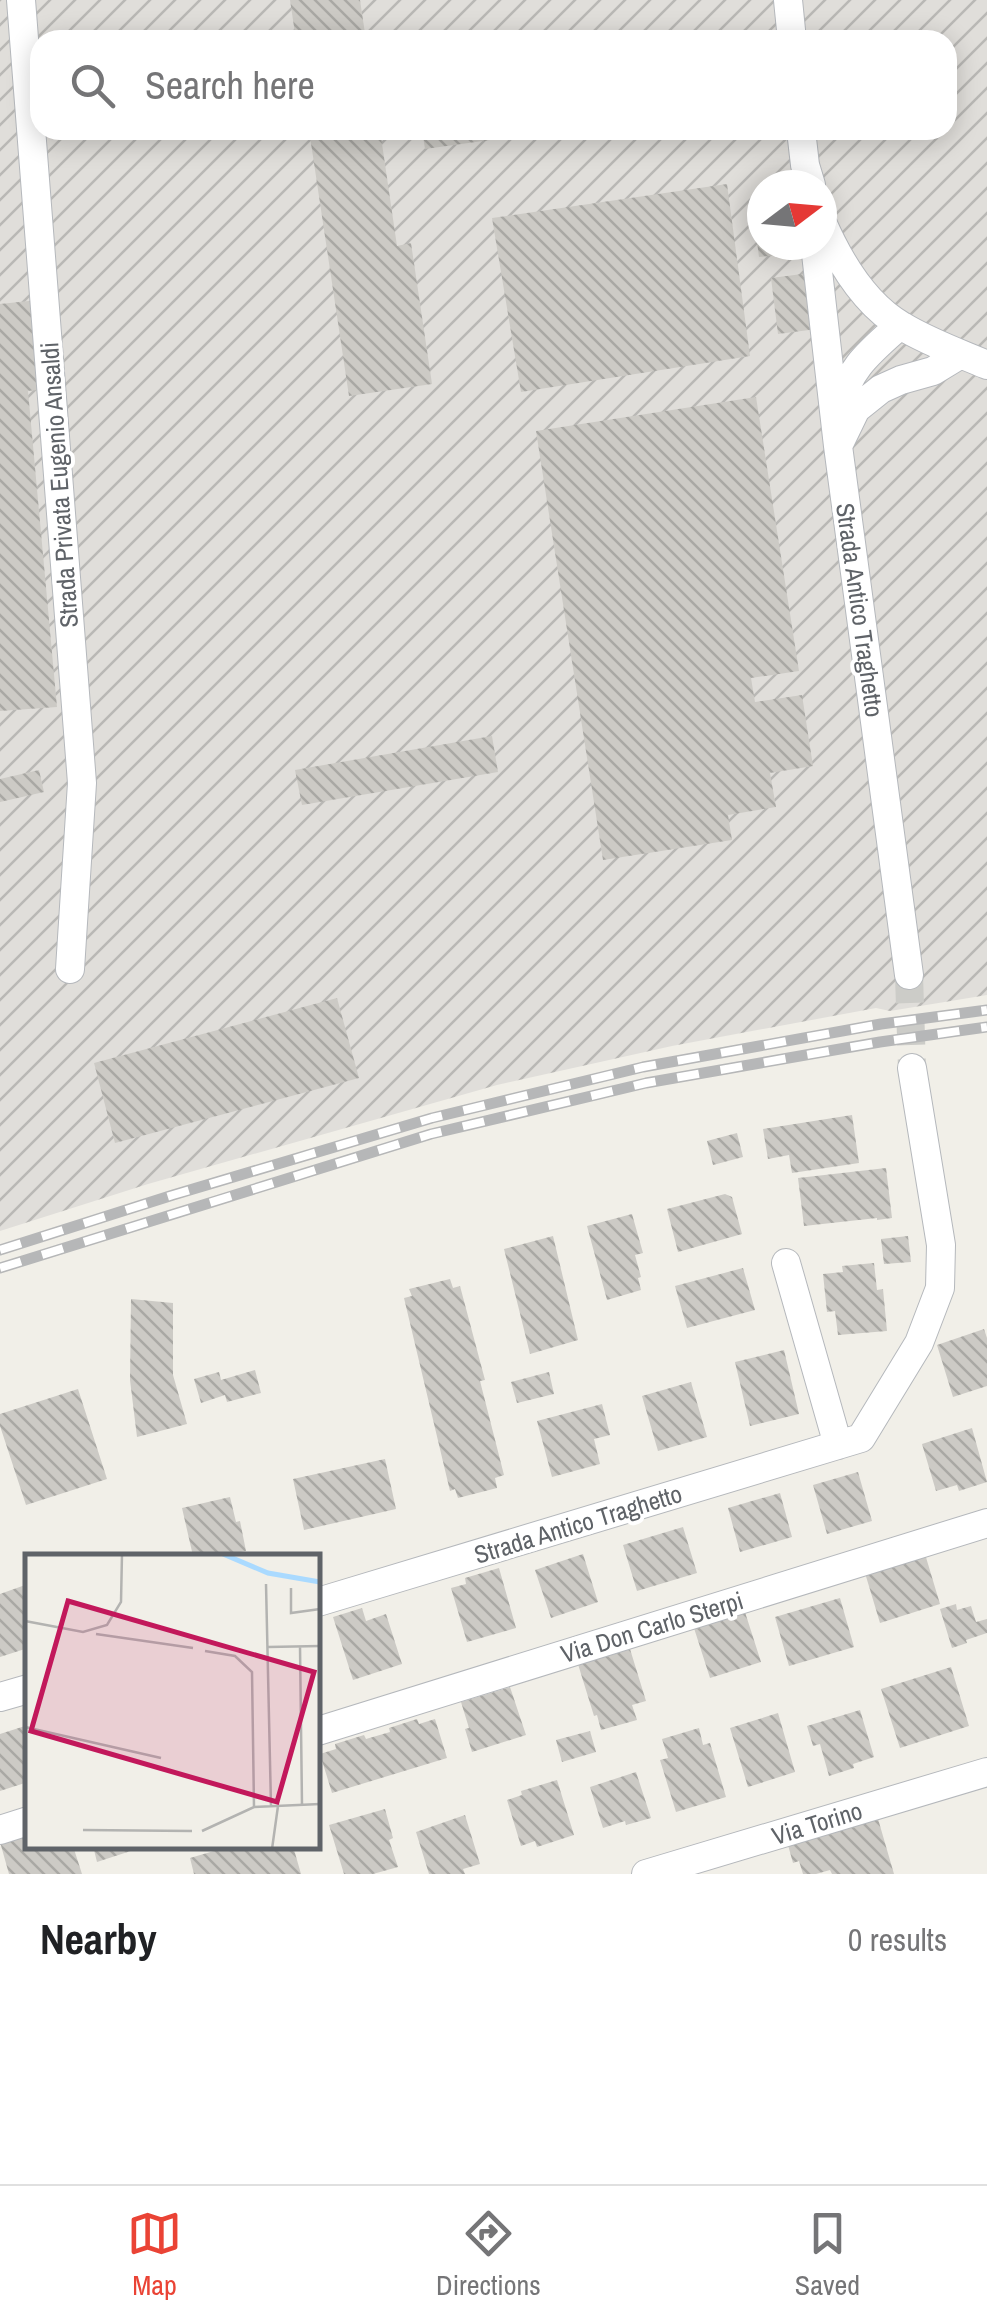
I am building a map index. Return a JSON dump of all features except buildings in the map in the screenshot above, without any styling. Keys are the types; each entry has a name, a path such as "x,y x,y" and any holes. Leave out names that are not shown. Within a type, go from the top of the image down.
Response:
{"street":[{"name":"Strada Privata Eugenio Ansaldi","path":"21,0 30,116"},
{"path":"788,0 791,30"},
{"name":"Strada Privata Eugenio Ansaldi","path":"32,140 82,783 70,970"},
{"path":"803,140 807,170"},
{"path":"837,251 869,299 900,325 987,365"},
{"name":"Strada Antico Traghetto","path":"816,260 909,976"},
{"path":"838,446 846,382 866,355 900,325"},
{"path":"838,446 856,409 881,389 933,371 961,354"},
{"name":"Strada Antico Traghetto","path":"320,1601 861,1438 919,1343 940,1288 941,1245 912,1068"},
{"path":"786,1263 838,1445"},
{"name":"Via Don Carlo Sterpi","path":"320,1730 987,1523"},
{"path":"0,1698 25,1690"},
{"name":"Via Torino","path":"646,1874 679,1869 987,1772"},
{"path":"0,1830 25,1822"}],"shaded area":[{"path":"0,0 987,0 987,995 890,1011 876,1008 672,1046 497,1085 148,1184 0,1231"}],"tunnel":[{"path":"909,975 912,1068"}],"railway":[{"path":"0,1250 432,1118 643,1067 881,1024 987,1010"},
{"path":"0,1268 431,1134 646,1083 987,1027"}]}
